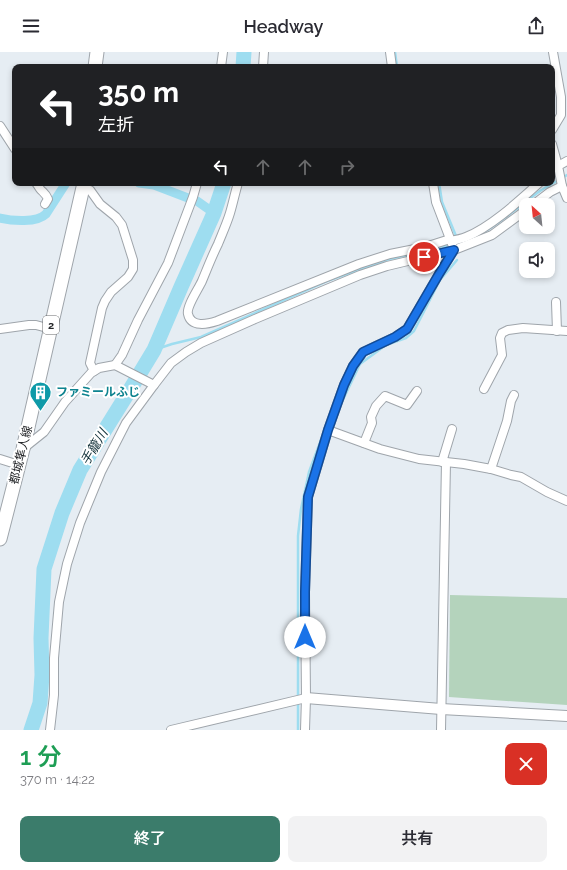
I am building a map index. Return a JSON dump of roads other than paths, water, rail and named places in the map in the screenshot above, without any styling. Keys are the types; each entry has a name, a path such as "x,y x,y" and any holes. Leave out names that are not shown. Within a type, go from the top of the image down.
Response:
{"main road":[{"path":"96,64 97,52"},
{"name":"都城隼人線","path":"0,538 23,449 83,186"}],"street":[{"path":"221,64 223,52"},
{"path":"263,64 264,52"},
{"path":"390,52 392,64"},
{"path":"553,52 564,99 561,115 555,125"},
{"path":"0,141 2,130"},
{"path":"2,130 12,145"},
{"path":"567,161 557,167 567,198"},
{"path":"38,186 47,196 48,199 45,204"},
{"path":"83,186 90,190 100,204 120,221 134,264 128,277 111,292 102,308 90,364 94,371"},
{"path":"116,365 168,263 193,197 195,186"},
{"path":"237,186 223,232 189,308 188,314 190,318 198,324 202,325 217,321 359,264 390,254 465,237 494,220 535,186"},
{"path":"434,186 436,202 454,250"},
{"path":"542,198 562,186"},
{"path":"50,730 54,695 54,658 59,602 67,564 80,523 101,472 126,423 171,363 201,343 360,275 387,266 454,250 492,235 519,215"},
{"path":"305,730 305,592 308,497 328,430 344,385 356,361 363,352 395,337 407,329 454,250"},
{"path":"556,302 557,331"},
{"path":"0,328 29,325 51,328"},
{"path":"484,389 502,355 500,338 502,333 508,330 523,328 567,331"},
{"path":"23,449 48,428 65,402 94,371 99,368 116,365 154,385"},
{"path":"364,443 372,423 371,417 376,406 385,396 408,406 417,391"},
{"path":"491,469 514,395"},
{"path":"441,730 444,462 452,429"},
{"path":"328,430 380,449 419,459 464,464 521,477 547,492 567,501"},
{"path":"0,459 18,464"},
{"path":"170,730 306,698 441,709 567,716"}],"waterway":[{"name":"手籠川","path":"243,64 244,52"},
{"path":"395,52 397,64"},
{"path":"555,182 567,175"},
{"path":"0,218 11,220 31,220 42,217 46,214 64,186"},
{"path":"157,186 188,198"},
{"name":"手籠川","path":"31,730 40,703 44,569 62,513 80,470 154,350 214,213 223,186"},
{"path":"439,186 442,202 456,236"},
{"path":"473,238 499,222 548,186"},
{"path":"197,201 214,213"},
{"path":"154,350 201,337 327,281 386,260 446,246"},
{"path":"340,406 360,364 386,345 406,338 414,331 440,280 457,260"},
{"path":"298,695 298,536 301,509 309,472 322,437"},
{"path":"298,704 298,730"}],"place":[{"name":"ファミールふじ","path":"41,412"}]}
